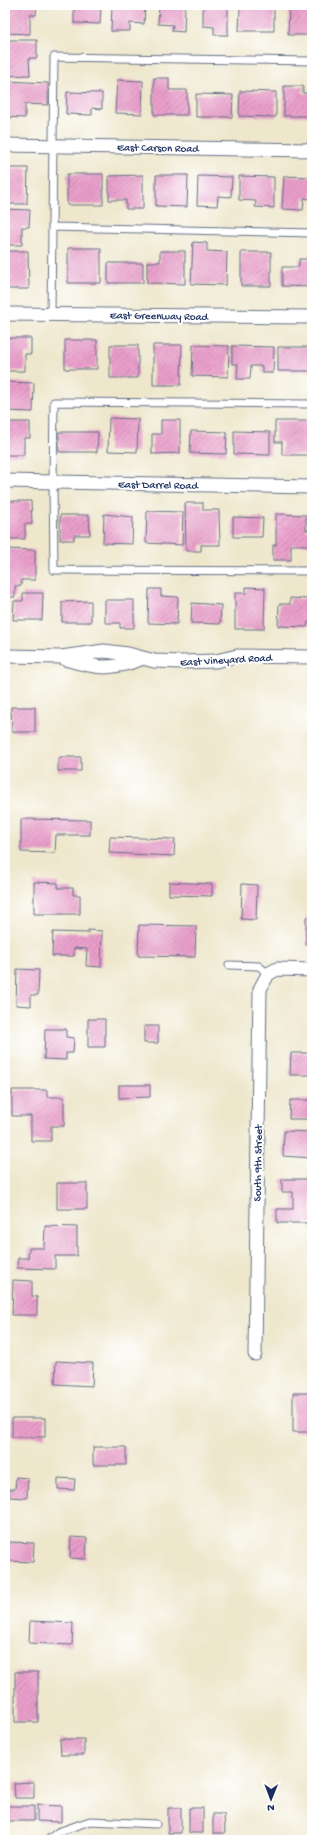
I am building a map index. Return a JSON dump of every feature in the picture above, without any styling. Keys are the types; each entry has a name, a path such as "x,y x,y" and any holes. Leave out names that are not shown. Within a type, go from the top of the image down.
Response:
{"street":[{"name":"East Carson Road","path":"5,144 312,150"},
{"name":"East Greenway Road","path":"5,314 312,317"},
{"name":"East Darrel Road","path":"5,481 312,487"},
{"name":"East Vineyard Road","path":"5,656 61,657 104,651 128,654 141,659 182,662 216,661 237,656 312,657"},
{"path":"268,974 277,970 312,970"},
{"name":"South 9th Street","path":"255,1354 260,989 268,974"}],"lane":[{"path":"51,314 54,57 312,61"},
{"path":"52,227 312,233"},
{"path":"312,404 54,402 53,482 54,570 312,571"},
{"path":"229,965 259,966 268,974"},
{"path":"48,1840 58,1832 90,1821 156,1824"}],"building":[{"path":"6,5 37,5 36,15 30,15 30,34 6,33"},
{"path":"74,5 101,5 100,24 74,23"},
{"path":"112,5 145,5 144,24 130,23 130,31 111,31"},
{"path":"159,5 185,5 184,32 172,31 173,25 158,24"},
{"path":"203,6 228,7 228,35 214,35 214,27 203,26"},
{"path":"240,7 274,7 274,31 239,31"},
{"path":"289,8 312,9 312,35 288,35"},
{"path":"5,40 37,40 37,58 29,58 30,75 5,76"},
{"path":"154,78 169,78 169,90 187,90 187,115 154,115"},
{"path":"117,80 143,81 142,114 115,113"},
{"path":"5,81 48,83 48,105 25,104 25,118 5,117"},
{"path":"284,86 303,86 303,93 312,93 312,116 284,116"},
{"path":"240,91 276,92 276,117 239,116"},
{"path":"67,92 102,93 102,109 92,108 92,115 66,114"},
{"path":"196,94 233,95 232,117 196,117"},
{"path":"5,168 28,168 27,204 5,204"},
{"path":"67,174 103,174 103,205 67,205"},
{"path":"143,175 143,209 126,209 126,200 109,200 109,176"},
{"path":"156,175 188,175 187,207 156,206"},
{"path":"198,176 232,177 231,197 218,196 217,206 197,205"},
{"path":"239,176 274,177 274,208 255,207 256,201 239,200"},
{"path":"284,176 312,177 312,199 304,198 303,210 282,209"},
{"path":"5,209 30,210 29,227 22,227 22,245 5,245"},
{"path":"193,242 207,243 207,251 227,252 226,285 191,284"},
{"path":"68,248 101,248 101,283 68,283"},
{"path":"5,251 28,251 29,289 5,289"},
{"path":"160,251 185,251 185,284 147,283 147,262 160,262"},
{"path":"241,252 271,252 271,286 241,286"},
{"path":"299,259 312,259 312,287 282,286 282,267 299,267"},
{"path":"108,263 143,263 143,283 108,283"},
{"path":"5,338 31,338 31,354 25,354 25,371 5,371"},
{"path":"65,340 97,340 97,369 65,369"},
{"path":"110,345 138,345 138,378 110,378"},
{"path":"153,345 182,345 181,385 153,385"},
{"path":"193,345 229,346 228,377 192,376"},
{"path":"232,346 274,347 273,373 262,373 262,366 251,366 250,379 237,379 238,364 232,364"},
{"path":"278,347 312,347 312,371 278,371"},
{"path":"5,382 34,383 33,412 5,411"},
{"path":"109,418 138,419 137,452 108,451"},
{"path":"161,420 180,420 180,453 152,454 152,434 161,434"},
{"path":"275,421 311,421 311,455 282,455 282,442 275,442"},
{"path":"5,422 30,422 30,438 24,438 24,455 5,455"},
{"path":"191,431 227,432 226,454 190,453"},
{"path":"234,431 270,432 270,455 234,454"},
{"path":"59,432 98,432 97,452 59,452"},
{"path":"7,501 31,501 32,524 25,524 25,539 5,539 5,509 7,509"},
{"path":"185,503 203,503 203,510 219,510 220,545 201,545 201,551 186,551"},
{"path":"147,511 183,512 182,545 146,543"},
{"path":"104,514 133,517 132,544 103,543"},
{"path":"276,514 306,515 306,530 311,530 311,545 291,545 291,560 273,560 273,545 276,545"},
{"path":"60,515 89,515 90,535 74,535 74,540 60,540"},
{"path":"233,517 263,518 262,537 233,537"},
{"path":"5,549 35,550 35,580 21,580 21,586 15,586 15,597 5,597"},
{"path":"246,587 265,588 264,629 235,629 235,593 246,593"},
{"path":"149,589 161,589 161,596 178,597 177,624 148,623"},
{"path":"23,593 43,593 42,620 13,620 14,601 23,601"},
{"path":"290,598 308,599 308,605 312,606 312,623 308,622 307,627 278,626 279,604 290,604"},
{"path":"105,600 134,600 134,628 120,628 120,623 105,623"},
{"path":"91,601 91,622 62,622 62,602"},
{"path":"192,603 221,605 220,624 191,623"},
{"path":"11,707 35,707 35,732 12,732"},
{"path":"60,757 81,757 81,771 58,771 58,759 60,759"},
{"path":"21,819 90,820 90,835 56,835 55,853 21,852"},
{"path":"110,837 175,839 174,856 109,853"},
{"path":"34,882 58,883 58,888 73,888 73,895 80,895 80,914 34,914"},
{"path":"169,882 212,884 212,896 169,895"},
{"path":"242,884 257,885 256,920 241,919"},
{"path":"306,917 312,917 312,945 306,945"},
{"path":"139,925 196,926 195,957 138,956"},
{"path":"88,930 102,931 101,967 86,966 87,949 74,948 74,956 52,956 53,932 88,933"},
{"path":"17,969 39,970 38,995 31,995 31,1006 16,1005"},
{"path":"88,1019 105,1019 105,1047 88,1047"},
{"path":"144,1026 158,1026 158,1043 144,1043"},
{"path":"45,1029 66,1029 66,1037 74,1038 73,1053 66,1053 66,1060 44,1059"},
{"path":"291,1053 312,1053 312,1075 290,1075"},
{"path":"119,1085 150,1085 150,1097 119,1098"},
{"path":"12,1090 47,1090 47,1097 64,1097 64,1126 51,1126 51,1141 31,1141 31,1116 12,1116"},
{"path":"290,1100 312,1100 312,1119 289,1119"},
{"path":"284,1131 312,1132 312,1158 283,1156"},
{"path":"282,1179 312,1179 312,1223 277,1223 277,1209 293,1209 293,1192 282,1192"},
{"path":"57,1183 87,1183 87,1209 57,1209"},
{"path":"45,1226 77,1227 77,1256 55,1256 55,1269 17,1268 18,1258 28,1258 29,1248 44,1248"},
{"path":"13,1280 32,1281 32,1296 37,1297 37,1315 12,1315"},
{"path":"56,1361 93,1363 92,1386 55,1384"},
{"path":"293,1393 312,1393 312,1432 293,1432"},
{"path":"12,1418 45,1418 45,1437 12,1437"},
{"path":"93,1447 126,1447 126,1465 93,1465"},
{"path":"16,1477 28,1478 27,1498 9,1497 10,1489 15,1489"},
{"path":"58,1478 75,1479 74,1490 58,1489"},
{"path":"71,1537 87,1538 86,1559 70,1558"},
{"path":"9,1542 34,1543 33,1562 8,1561"},
{"path":"30,1621 73,1623 72,1645 29,1643"},
{"path":"15,1672 38,1672 38,1722 15,1722"},
{"path":"60,1739 84,1739 84,1755 61,1755"},
{"path":"34,1782 34,1798 15,1798 14,1783"},
{"path":"37,1805 61,1806 61,1822 37,1821"},
{"path":"5,1806 34,1806 34,1821 5,1821"},
{"path":"168,1808 181,1808 181,1833 168,1833"},
{"path":"189,1808 203,1808 203,1833 189,1833"},
{"path":"213,1814 224,1814 225,1833 213,1833"}]}
